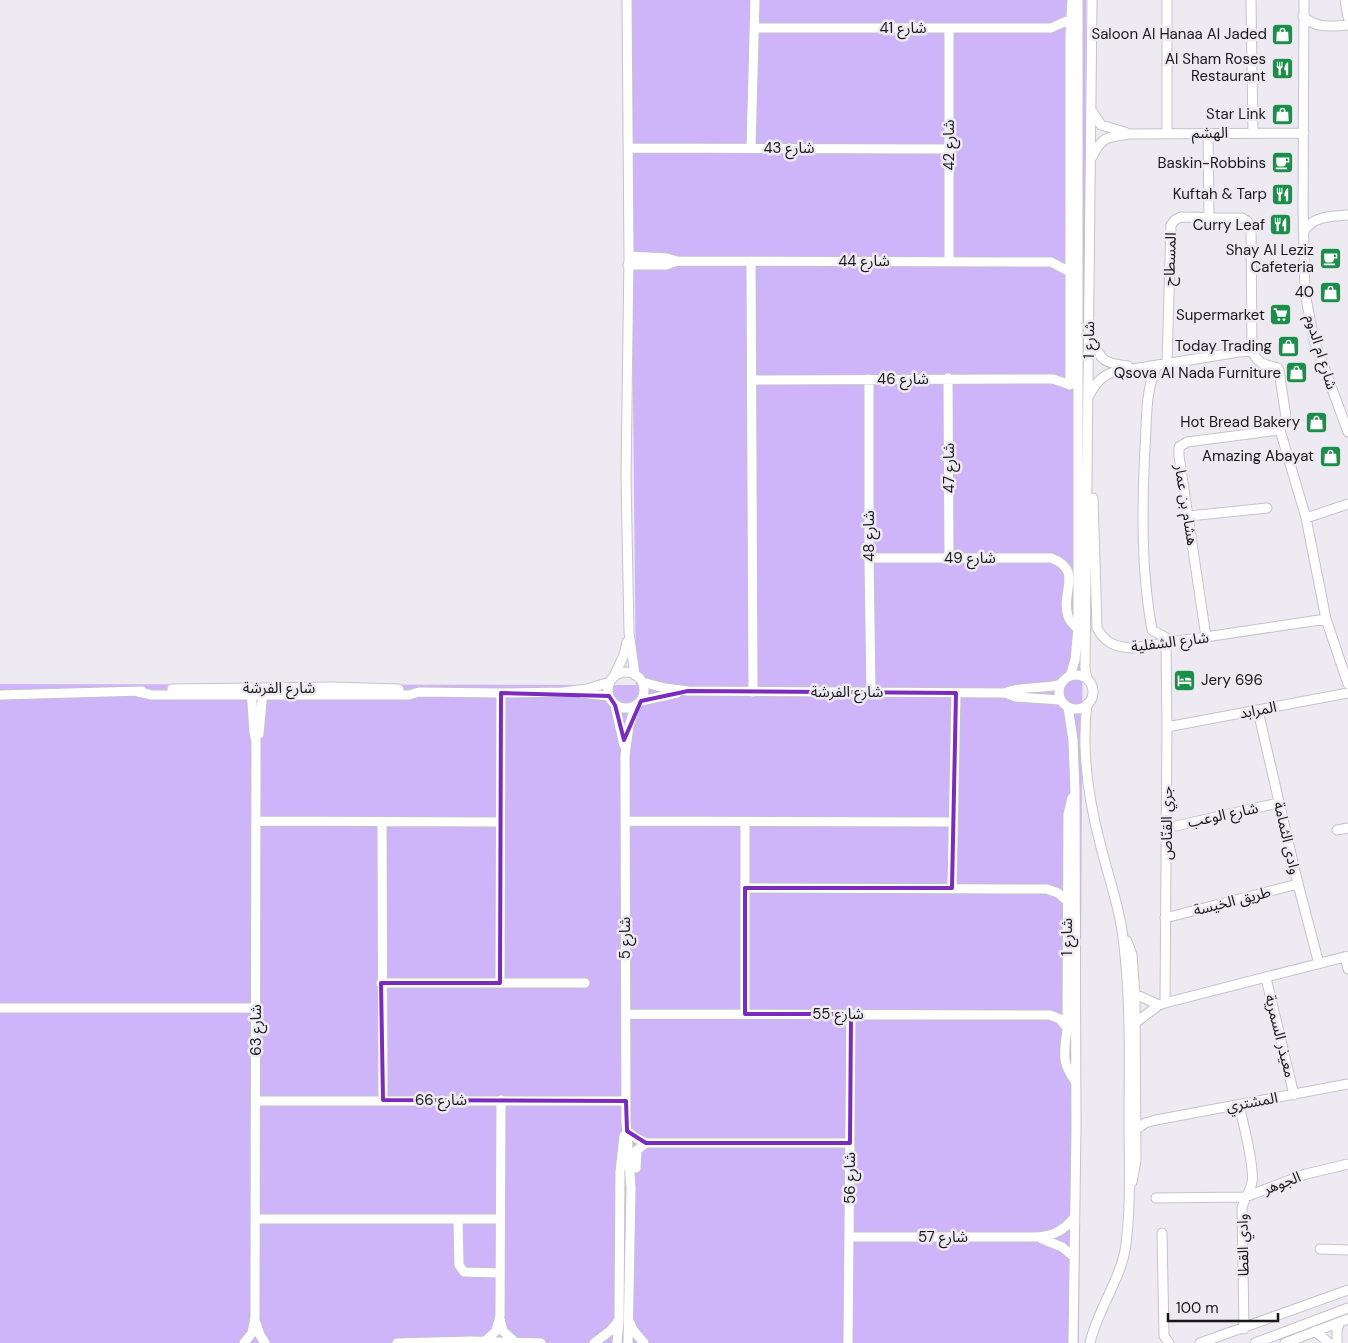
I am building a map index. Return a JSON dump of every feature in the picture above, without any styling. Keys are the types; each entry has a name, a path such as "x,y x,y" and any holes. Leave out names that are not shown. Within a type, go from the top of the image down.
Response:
{"street":[{"path":"626,0 628,148 626,477 629,632 644,692 638,703 626,709 616,705 608,696 608,691 624,655 629,632"},
{"path":"751,148 755,0"},
{"name":"شارع 1","path":"1070,385 1070,19 1072,0"},
{"name":"شارع 1","path":"1070,676 1075,660 1078,628 1078,0"},
{"name":"شارع 1","path":"1087,679 1085,669 1092,0"},
{"path":"1167,0 1167,134"},
{"path":"1252,0 1253,133"},
{"name":"شارع ام الدوم","path":"1304,0 1305,293 1311,329 1348,431"},
{"path":"1345,0 1348,17"},
{"path":"1304,16 1311,23 1319,26 1348,25"},
{"name":"شارع 41","path":"1052,28 1070,19"},
{"path":"1303,38 1319,26"},
{"name":"شارع 41","path":"755,28 1052,28 1070,36"},
{"name":"شارع 42","path":"949,28 950,262"},
{"name":"الهشم","path":"1091,110 1101,125 1130,134"},
{"name":"الهشم","path":"1090,161 1097,147 1106,138 1130,134 1304,133"},
{"path":"1208,134 1209,217"},
{"name":"شارع 43","path":"628,148 950,149"},
{"path":"1304,209 1318,218"},
{"path":"1304,231 1310,223 1318,218 1348,215"},
{"name":"المسطاح","path":"1168,364 1171,225 1181,217 1242,218 1251,227 1252,350"},
{"name":"شارع 44","path":"1051,262 1070,253"},
{"name":"شارع 44","path":"628,261 670,258 677,261 1051,262 1070,272"},
{"path":"751,261 753,380 751,484 752,692"},
{"path":"1089,332 1101,357 1108,363 1138,367"},
{"path":"1088,397 1099,380 1108,373 1138,367 1252,350 1257,361 1261,364 1278,368 1286,416 1280,430 1306,518 1326,620 1348,684"},
{"path":"1157,365 1150,380 1148,395 1143,558 1147,603 1152,630 1169,642"},
{"name":"شارع 46","path":"1053,379 1069,371"},
{"name":"شارع 47","path":"948,378 949,558"},
{"name":"شارع 48","path":"869,379 871,692"},
{"name":"شارع 46","path":"753,380 1053,379 1070,385"},
{"name":"هشام بن عمار","path":"1206,637 1179,447 1187,442 1280,430"},
{"name":"شارع الشفلية","path":"1088,434 1093,449 1097,628 1106,641 1116,646 1132,648 1326,620"},
{"path":"1306,518 1348,504"},
{"path":"1188,516 1266,508"},
{"name":"شارع 49","path":"869,558 1046,558 1056,560 1068,570 1068,616 1078,628"},
{"name":"جري القنّاص","path":"1162,1004 1166,918 1169,642"},
{"path":"612,679 624,672 639,678"},
{"path":"1070,676 1082,676 1087,679 1091,684 1093,692 1092,699 1078,709 1068,707 1061,700 1059,689 1061,684 1070,676"},
{"name":"شارع الفرشة","path":"639,678 665,688 688,691 1005,693 1016,697 1061,700"},
{"name":"شارع الفرشة","path":"563,692 587,689 612,679"},
{"name":"شارع الفرشة","path":"1005,693 1014,689 1050,687 1061,684"},
{"name":"شارع الفرشة","path":"0,695 138,692 152,690 263,691 342,688 410,690 419,692 563,692 608,696"},
{"name":"شارع 63","path":"244,1343 252,1333 255,1318 256,741 251,691"},
{"name":"شارع 63","path":"256,741 259,732 263,691"},
{"name":"شارع الفرشة","path":"638,703 688,691"},
{"path":"500,983 501,693"},
{"path":"952,888 956,693"},
{"name":"المرابد","path":"1167,727 1348,693"},
{"name":"شارع 5","path":"626,1120 625,755 630,726 638,703"},
{"path":"1087,704 1084,732 1092,805 1100,845 1123,934 1129,1024 1129,1189 1126,1245 1113,1283 1093,1330 1090,1343"},
{"name":"شارع 5","path":"616,705 625,755"},
{"name":"شارع 1","path":"1068,707 1073,740 1075,791 1073,1343"},
{"name":"وادى الثمامة","path":"1258,711 1278,803 1318,964"},
{"name":"شارع 1","path":"1075,791 1068,814 1067,1028 1065,1062 1067,1070 1075,1082"},
{"name":"شارع الوعب","path":"1167,828 1278,803"},
{"path":"256,821 500,822"},
{"path":"625,821 952,822"},
{"path":"382,822 381,983 383,1100"},
{"path":"745,822 746,1014"},
{"path":"1337,830 1348,828"},
{"path":"745,888 1047,889 1058,886 1067,879"},
{"name":"طريق الخيسة","path":"1166,918 1298,884"},
{"path":"1047,889 1058,893 1067,901"},
{"path":"1123,934 1128,942 1132,956 1135,994 1135,1172 1129,1189"},
{"path":"1135,1023 1162,1004 1346,956 1348,969"},
{"name":"معيذر السمرية","path":"1266,978 1294,1095"},
{"path":"381,983 585,983"},
{"path":"1135,994 1162,1004"},
{"path":"1050,1015 1060,1010 1067,1002"},
{"path":"0,1008 256,1008"},
{"name":"شارع 55","path":"626,1014 1050,1015"},
{"name":"شارع 56","path":"848,1343 851,1014"},
{"path":"1050,1015 1060,1019 1067,1028"},
{"name":"المشتري","path":"1136,1130 1145,1123 1156,1120 1348,1084"},
{"path":"501,1100 500,1316 502,1329 514,1341"},
{"name":"شارع 66","path":"256,1101 626,1101"},
{"name":"وادي القطا","path":"1239,1105 1253,1180 1244,1197 1242,1208 1244,1329"},
{"path":"1136,1108 1144,1116 1156,1120"},
{"path":"626,1120 632,1188 628,1343"},
{"path":"617,1343 619,1320 620,1172 626,1120"},
{"path":"627,1131 646,1143 850,1143"},
{"path":"632,1188 636,1179 636,1154 639,1147 646,1143"},
{"name":"الجوهر","path":"1156,1198 1244,1197 1306,1174 1348,1164"},
{"name":"شارع 57","path":"850,1237 1036,1237 1058,1233 1074,1218"},
{"path":"256,1219 500,1219"},
{"path":"458,1219 459,1265 464,1272 500,1274"},
{"path":"1162,1233 1164,1336 1169,1343"},
{"name":"شارع 57","path":"1036,1237 1062,1247 1073,1256"},
{"path":"1320,1249 1348,1250"},
{"path":"1200,1343 1244,1329 1348,1290"},
{"path":"1255,1343 1348,1308"},
{"path":"485,1341 496,1331 500,1316"},
{"name":"شارع 63","path":"255,1318 258,1331 265,1343"},
{"path":"594,1343 610,1331 619,1320"},
{"path":"1285,1343 1344,1320"},
{"path":"1337,1343 1337,1330 1344,1320"},
{"path":"629,1322 644,1343"},
{"path":"1315,1331 1329,1343"},
{"path":"397,1343 485,1341 541,1343"}],"highlighted area":[{"path":"688,691 956,693 952,888 745,888 745,1014 851,1014 850,1143 646,1143 627,1131 626,1101 383,1100 381,983 500,983 501,693 609,696 615,705 624,740 641,701"}],"shaded area":[{"path":"629,0 1086,0 1079,1343 0,1343 0,684 636,685"}],"place":[{"name":"Saloon Al Hanaa Al Jaded","path":"1283,34"},
{"name":"Al Sham Roses Restaurant","path":"1282,68"},
{"name":"Star Link","path":"1282,114"},
{"name":"Baskin-Robbins","path":"1282,163"},
{"name":"Kuftah & Tarp","path":"1283,194"},
{"name":"Curry Leaf","path":"1281,225"},
{"name":"Shay Al Leziz Cafeteria","path":"1330,259"},
{"name":"40","path":"1330,292"},
{"name":"Supermarket","path":"1281,315"},
{"name":"Today Trading","path":"1288,346"},
{"name":"Qsova Al Nada Furniture","path":"1297,373"},
{"name":"Hot Bread Bakery","path":"1316,422"},
{"name":"Amazing Abayat","path":"1330,456"},
{"name":"Jery 696","path":"1185,680"}]}
